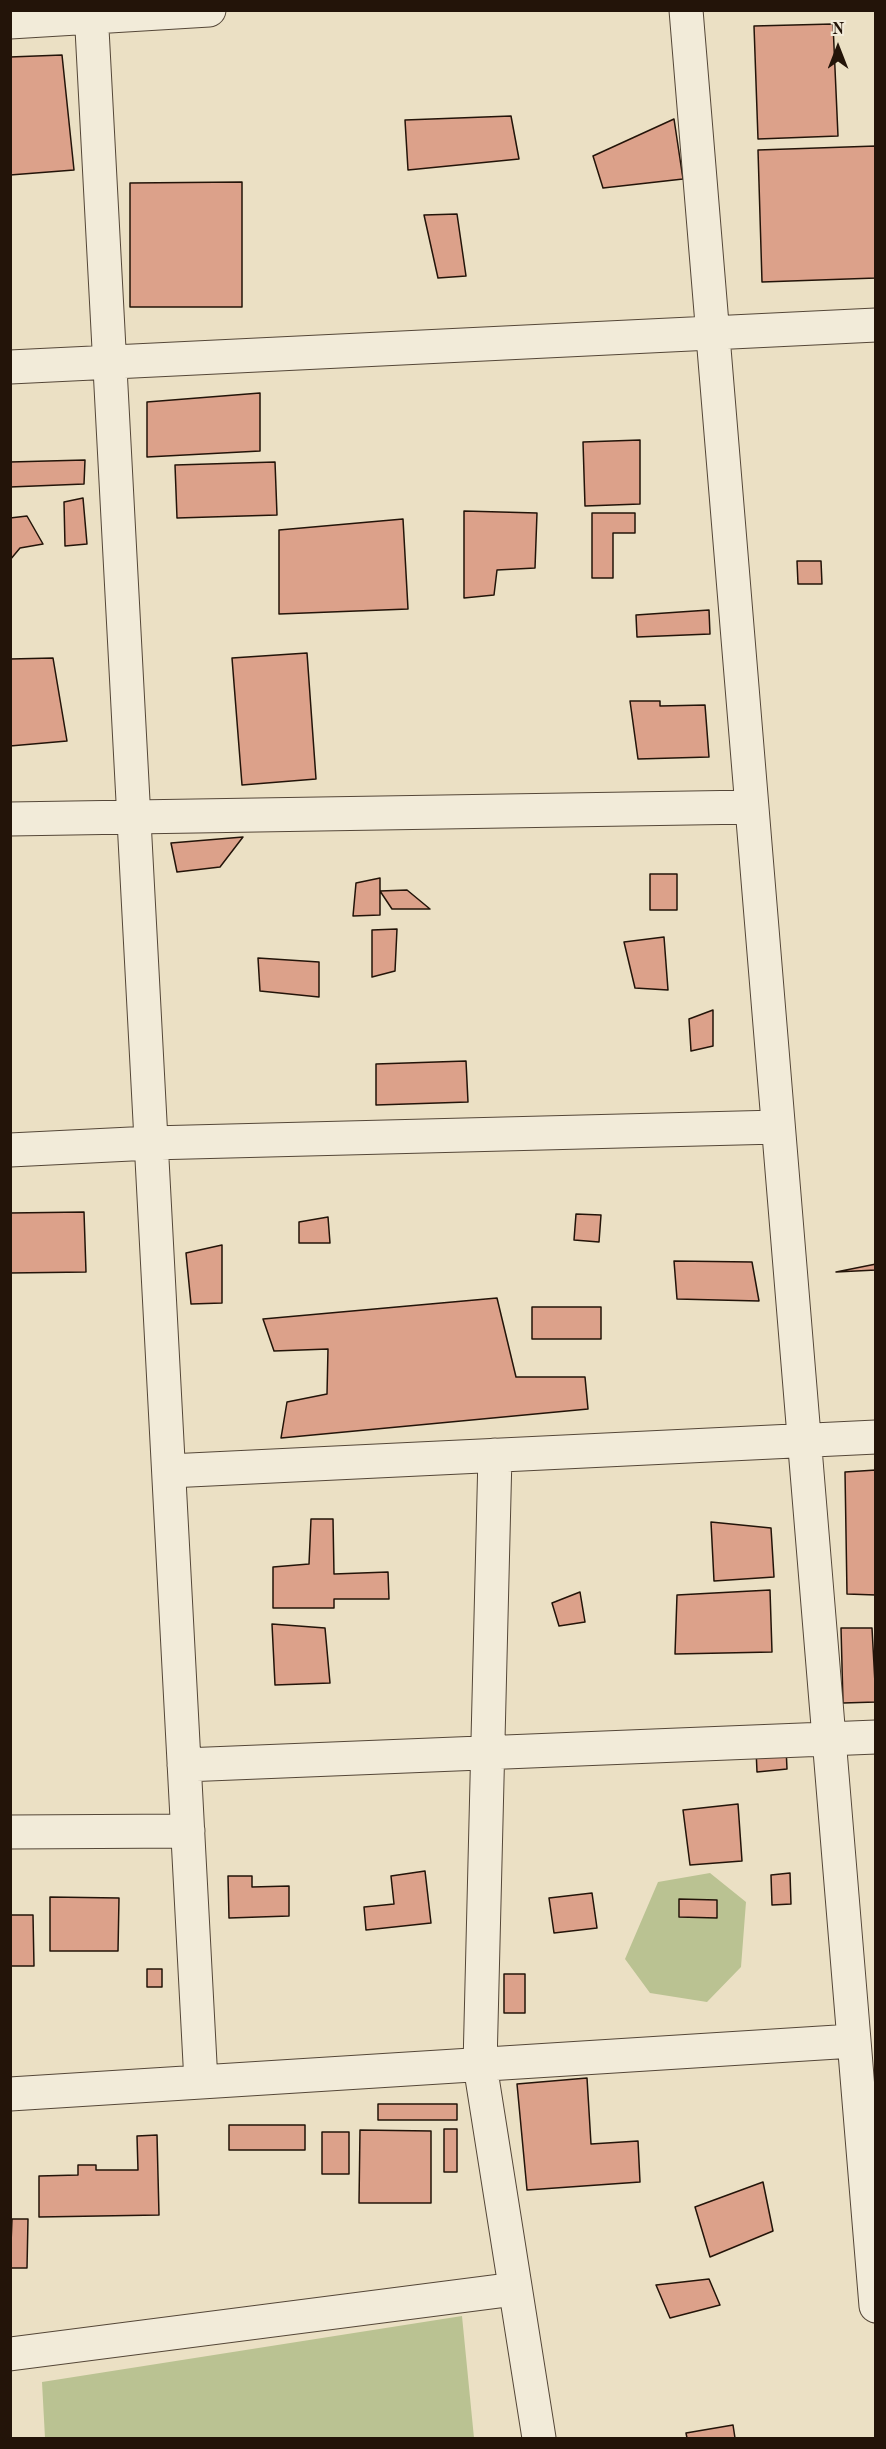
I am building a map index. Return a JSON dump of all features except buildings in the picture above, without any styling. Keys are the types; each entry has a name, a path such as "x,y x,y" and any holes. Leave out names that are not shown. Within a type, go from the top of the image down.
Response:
{"street":[{"path":"10,22 91,14 209,10"},
{"path":"686,10 876,2306"},
{"path":"91,14 201,2082"},
{"path":"10,367 876,325"},
{"path":"10,819 752,807"},
{"path":"10,1150 151,1143 778,1127"},
{"path":"169,1471 876,1437"},
{"path":"495,1455 480,2065 539,2439"},
{"path":"184,1765 876,1737"},
{"path":"10,1832 188,1831"},
{"path":"10,2094 853,2041"},
{"path":"10,2354 515,2289"}],"green space":[{"path":"710,1873 746,1902 741,1967 707,2002 650,1993 625,1959 658,1882"},
{"path":"462,2316 474,2438 45,2438 42,2382"}]}
